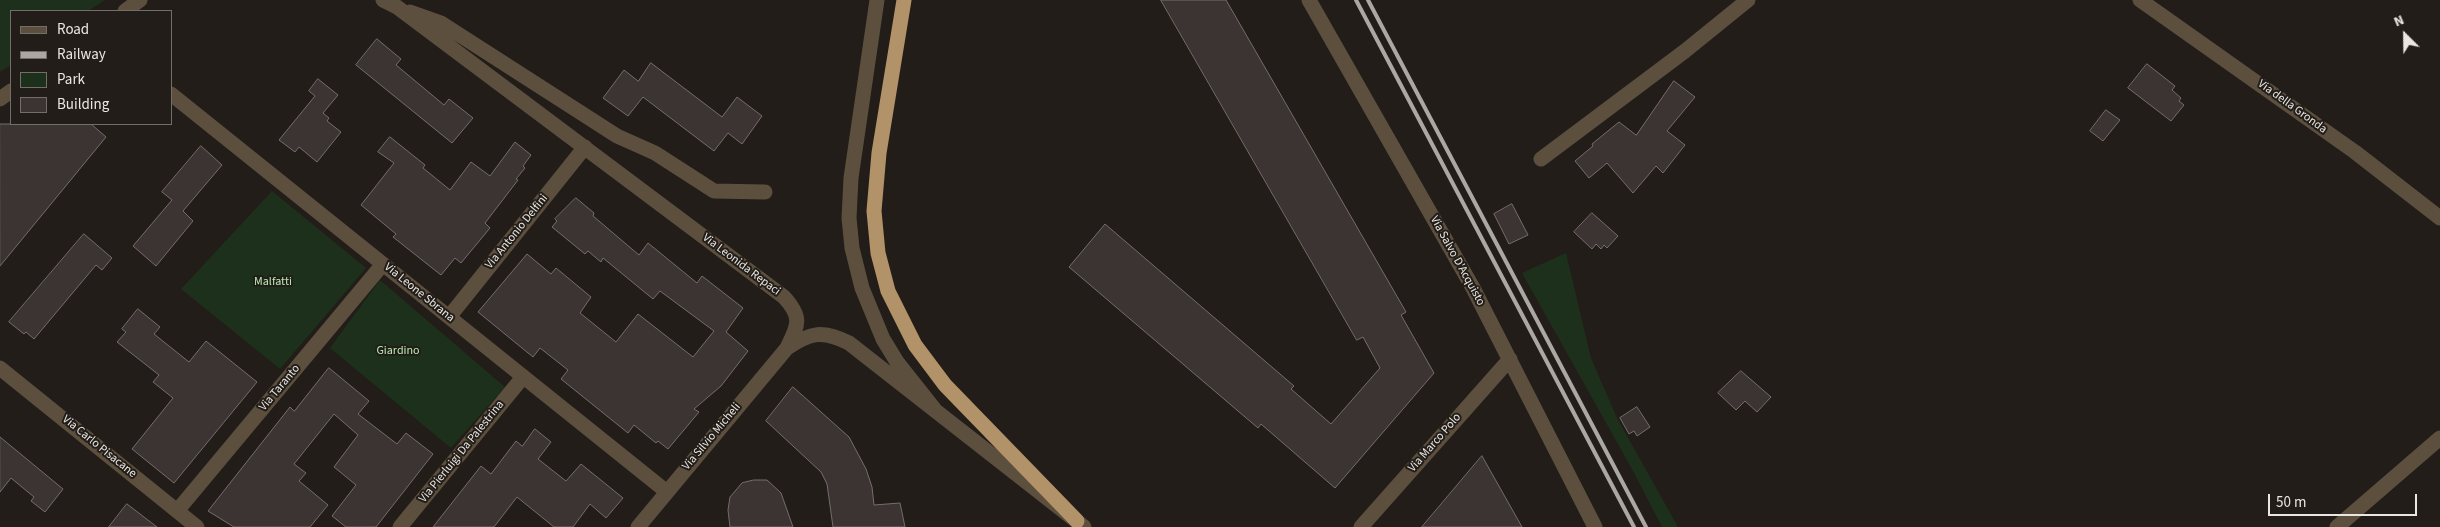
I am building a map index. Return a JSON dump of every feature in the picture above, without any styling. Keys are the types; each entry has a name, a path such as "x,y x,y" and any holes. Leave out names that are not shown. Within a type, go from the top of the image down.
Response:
{"highway":[{"path":"904,0 879,152 874,211 878,253 888,291 915,345 944,385 1081,524"}],"street":[{"path":"126,10 140,0"},
{"name":"Via Leonida Repaci","path":"383,0 397,7 784,298 794,310 798,319 798,324 787,348"},
{"path":"877,0 851,178 849,218 851,242 862,288 883,339 897,362 935,410"},
{"name":"Via Salvo D'Acquisto","path":"1309,0 1473,288 1596,527"},
{"path":"1542,159 1686,51 1748,0"},
{"name":"Via della Gronda","path":"2140,0 2355,152 2440,218"},
{"path":"397,7 441,23 617,136 655,153 714,191 765,192"},
{"name":"Via Leone Sbrana","path":"172,95 667,492"},
{"name":"Via Antonio Delfini","path":"448,317 585,147"},
{"name":"Via Taranto","path":"177,511 383,264"},
{"path":"787,348 810,334 822,334 843,340 861,351 1081,524"},
{"name":"Via Silvio Micheli","path":"638,527 787,348"},
{"name":"Via Marco Polo","path":"1361,527 1510,359"},
{"name":"Via Carlo Pisacane","path":"0,368 197,527"},
{"name":"Via Pierluigi Da Palestrina","path":"400,527 523,377"},
{"path":"2337,527 2440,438"}],"green space":[{"path":"0,0 105,0 90,10 10,10 10,66 0,72"},
{"name":"Malfatti","path":"272,191 366,268 280,369 181,289"},
{"path":"1566,253 1591,358 1617,418 1678,527 1662,527 1633,471 1522,273"},
{"name":"Giardino","path":"380,280 505,387 451,448 330,348"}],"building":[{"path":"1161,0 1226,0 1406,312 1401,315 1434,373 1335,488 1261,424 1258,428 1069,267 1105,224 1294,386 1291,389 1331,424 1380,368 1363,337 1357,340"},
{"path":"377,39 401,59 396,65 444,105 449,99 473,118 452,143 356,65"},
{"path":"651,63 722,117 737,97 762,116 742,144 728,133 714,151 643,97 628,116 603,98 624,70 638,81"},
{"path":"2147,64 2175,86 2172,90 2181,98 2179,101 2184,105 2171,121 2128,88"},
{"path":"318,79 338,95 323,113 329,118 327,121 341,132 317,162 299,147 295,152 279,140 315,96 309,91"},
{"path":"1674,81 1695,97 1667,131 1685,145 1663,173 1656,166 1633,193 1607,163 1589,178 1575,161 1619,122 1636,135"},
{"path":"2106,110 2120,120 2103,141 2090,131"},
{"path":"0,124 92,125 106,137 0,266"},
{"path":"390,137 425,165 423,168 450,190 471,162 490,176 515,142 531,155 523,166 525,168 516,179 518,180 485,223 490,228 461,263 455,258 441,275 393,237 396,234 361,205 394,163 378,152"},
{"path":"201,146 222,165 183,211 193,221 156,266 133,246 172,200 162,192"},
{"path":"576,198 594,213 593,216 639,255 648,243 697,283 702,276 743,308 726,332 748,351 721,386 694,409 699,412 668,449 658,441 656,443 634,425 628,433 561,379 568,370 540,348 533,357 478,312 527,254 551,274 556,268 591,297 580,313 616,342 638,314 693,357 714,331 660,291 653,299 603,258 601,262 588,251 585,254 552,227 557,221 555,219"},
{"path":"1512,204 1528,235 1509,244 1494,214"},
{"path":"1592,213 1618,236 1607,248 1604,245 1601,249 1596,244 1592,249 1574,232"},
{"path":"84,234 112,258 102,270 96,265 34,339 26,332 24,334 9,322"},
{"path":"138,309 160,327 154,334 189,362 206,341 257,382 174,483 132,449 173,398 153,382 159,375 117,342 126,332 122,329"},
{"path":"329,368 369,401 358,414 397,444 406,433 433,454 376,527 346,527 332,516 356,485 334,467 358,435 334,414 294,464 306,473 299,481 328,505 310,527 234,527 208,511 290,407 294,411"},
{"path":"1741,371 1771,397 1757,412 1745,401 1736,410 1718,393"},
{"path":"793,387 849,437 866,469 872,487 874,505 900,503 905,527 833,527 827,484 821,472 766,421"},
{"path":"1637,407 1650,427 1637,436 1634,431 1629,434 1620,418"},
{"path":"535,429 551,442 538,459 566,481 581,464 623,498 606,518 590,504 573,527 554,527 517,497 494,527 433,527 481,466 491,474 516,441 522,446"},
{"path":"0,437 63,489 45,512 31,501 34,497 11,478 0,492"},
{"path":"1482,456 1522,527 1422,527"},
{"path":"754,480 767,480 781,493 793,527 730,527 728,510 730,497 742,483"},
{"path":"127,504 157,527 109,527"}],"railway":[{"path":"1356,0 1634,527"},
{"path":"1368,0 1646,527"}]}
